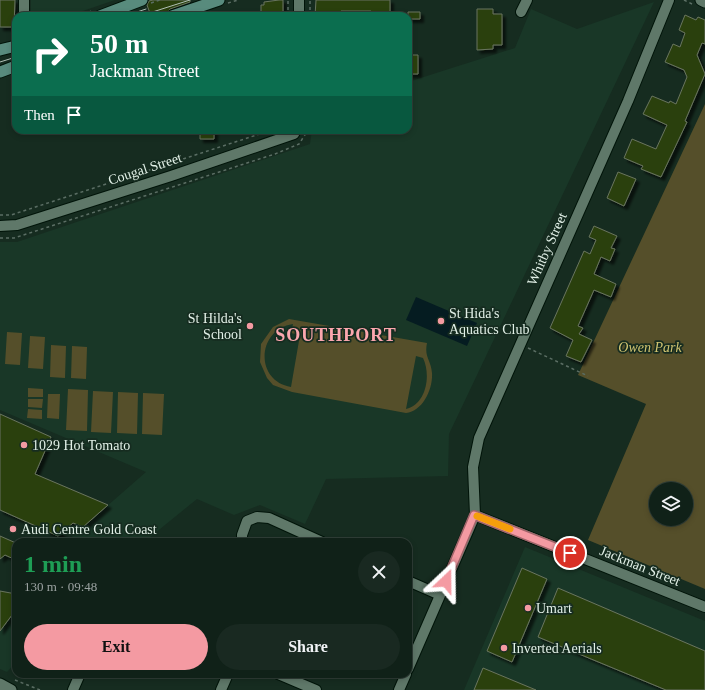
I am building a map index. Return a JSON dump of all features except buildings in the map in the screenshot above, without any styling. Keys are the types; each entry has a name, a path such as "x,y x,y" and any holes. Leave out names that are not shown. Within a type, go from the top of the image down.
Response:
{"main road":[{"path":"110,12 142,0"},
{"path":"184,12 219,0"},
{"path":"0,50 12,47"},
{"path":"0,72 12,68"}],"street":[{"path":"24,0 24,12"},
{"path":"299,0 299,12"},
{"path":"521,12 527,0"},
{"name":"Whitby Street","path":"474,515 473,467 479,438 628,101 670,0"},
{"path":"701,0 705,2"},
{"name":"Cougal Street","path":"0,226 18,224 171,176 294,134"},
{"path":"412,660 474,515"},
{"name":"Jackman Street","path":"474,515 705,607"},
{"path":"242,538 247,521 258,517 269,518 313,538"},
{"path":"412,583 440,595"},
{"path":"73,690 78,678"},
{"path":"221,690 226,678"},
{"path":"288,678 316,690"},
{"path":"399,690 404,678"}],"path":[{"path":"288,0 288,12"},
{"path":"310,0 310,12"},
{"path":"0,215 11,215 260,134"},
{"path":"521,344 588,376"},
{"path":"7,687 40,690"}],"shaded area":[{"path":"31,0 115,0 80,12 31,12"},
{"name":"St Hilda's School","path":"654,2 449,434 448,476 326,479 305,524 260,505 234,515 197,499 149,538 71,538 146,472 0,410 0,242 17,242 310,144 311,134 412,134 412,81 515,48 531,9 577,29"},
{"path":"525,547 705,621 705,690 464,690"},
{"path":"12,615 12,666 7,672 0,669 0,631"}],"green space":[{"name":"Owen Park","path":"705,104 705,589 588,540 646,404 578,375"},
{"path":"289,319 427,343 426,352 432,373 429,392 422,404 406,413 292,392 273,385 267,378 260,362 261,344 273,327","holes":["293,324 291,333 300,335 291,387 279,383 271,375 266,366 265,355 267,345 272,335 281,328","416,356 423,358 427,372 427,380 423,395 419,401 406,409"]},
{"path":"7,332 22,333 20,365 5,364"},
{"path":"30,336 45,337 43,369 28,368"},
{"path":"51,345 66,346 65,378 50,377"},
{"path":"72,346 87,347 86,379 71,378"},
{"path":"28,388 43,389 43,397 28,397"},
{"path":"68,389 88,390 87,431 66,430"},
{"path":"93,391 113,392 111,433 91,432"},
{"path":"118,392 138,393 137,434 117,433"},
{"path":"143,393 164,394 162,435 142,434"},
{"path":"48,394 60,394 59,419 47,418"},
{"path":"28,399 43,399 42,408 28,407"},
{"path":"28,409 42,410 42,419 27,418"}],"water":[{"name":"St Hida's Aquatics Club","path":"416,297 477,323 467,346 406,320"}],"tram line":[{"path":"152,12 190,0"},
{"path":"137,12 146,9"},
{"path":"0,62 12,58"}],"slow traffic":[{"path":"477,516 510,529"}],"place":[{"name":"St Hida's Aquatics Club","path":"441,321"},
{"name":"St Hilda's School","path":"250,326"},
{"name":"1029 Hot Tomato","path":"24,445"},
{"name":"Audi Centre Gold Coast","path":"13,529"},
{"name":"Umart","path":"528,608"},
{"name":"Inverted Aerials","path":"504,648"}],"district":[{"name":"SOUTHPORT","path":"336,335"}],"route":[{"path":"446,581 474,515 570,553"}]}
